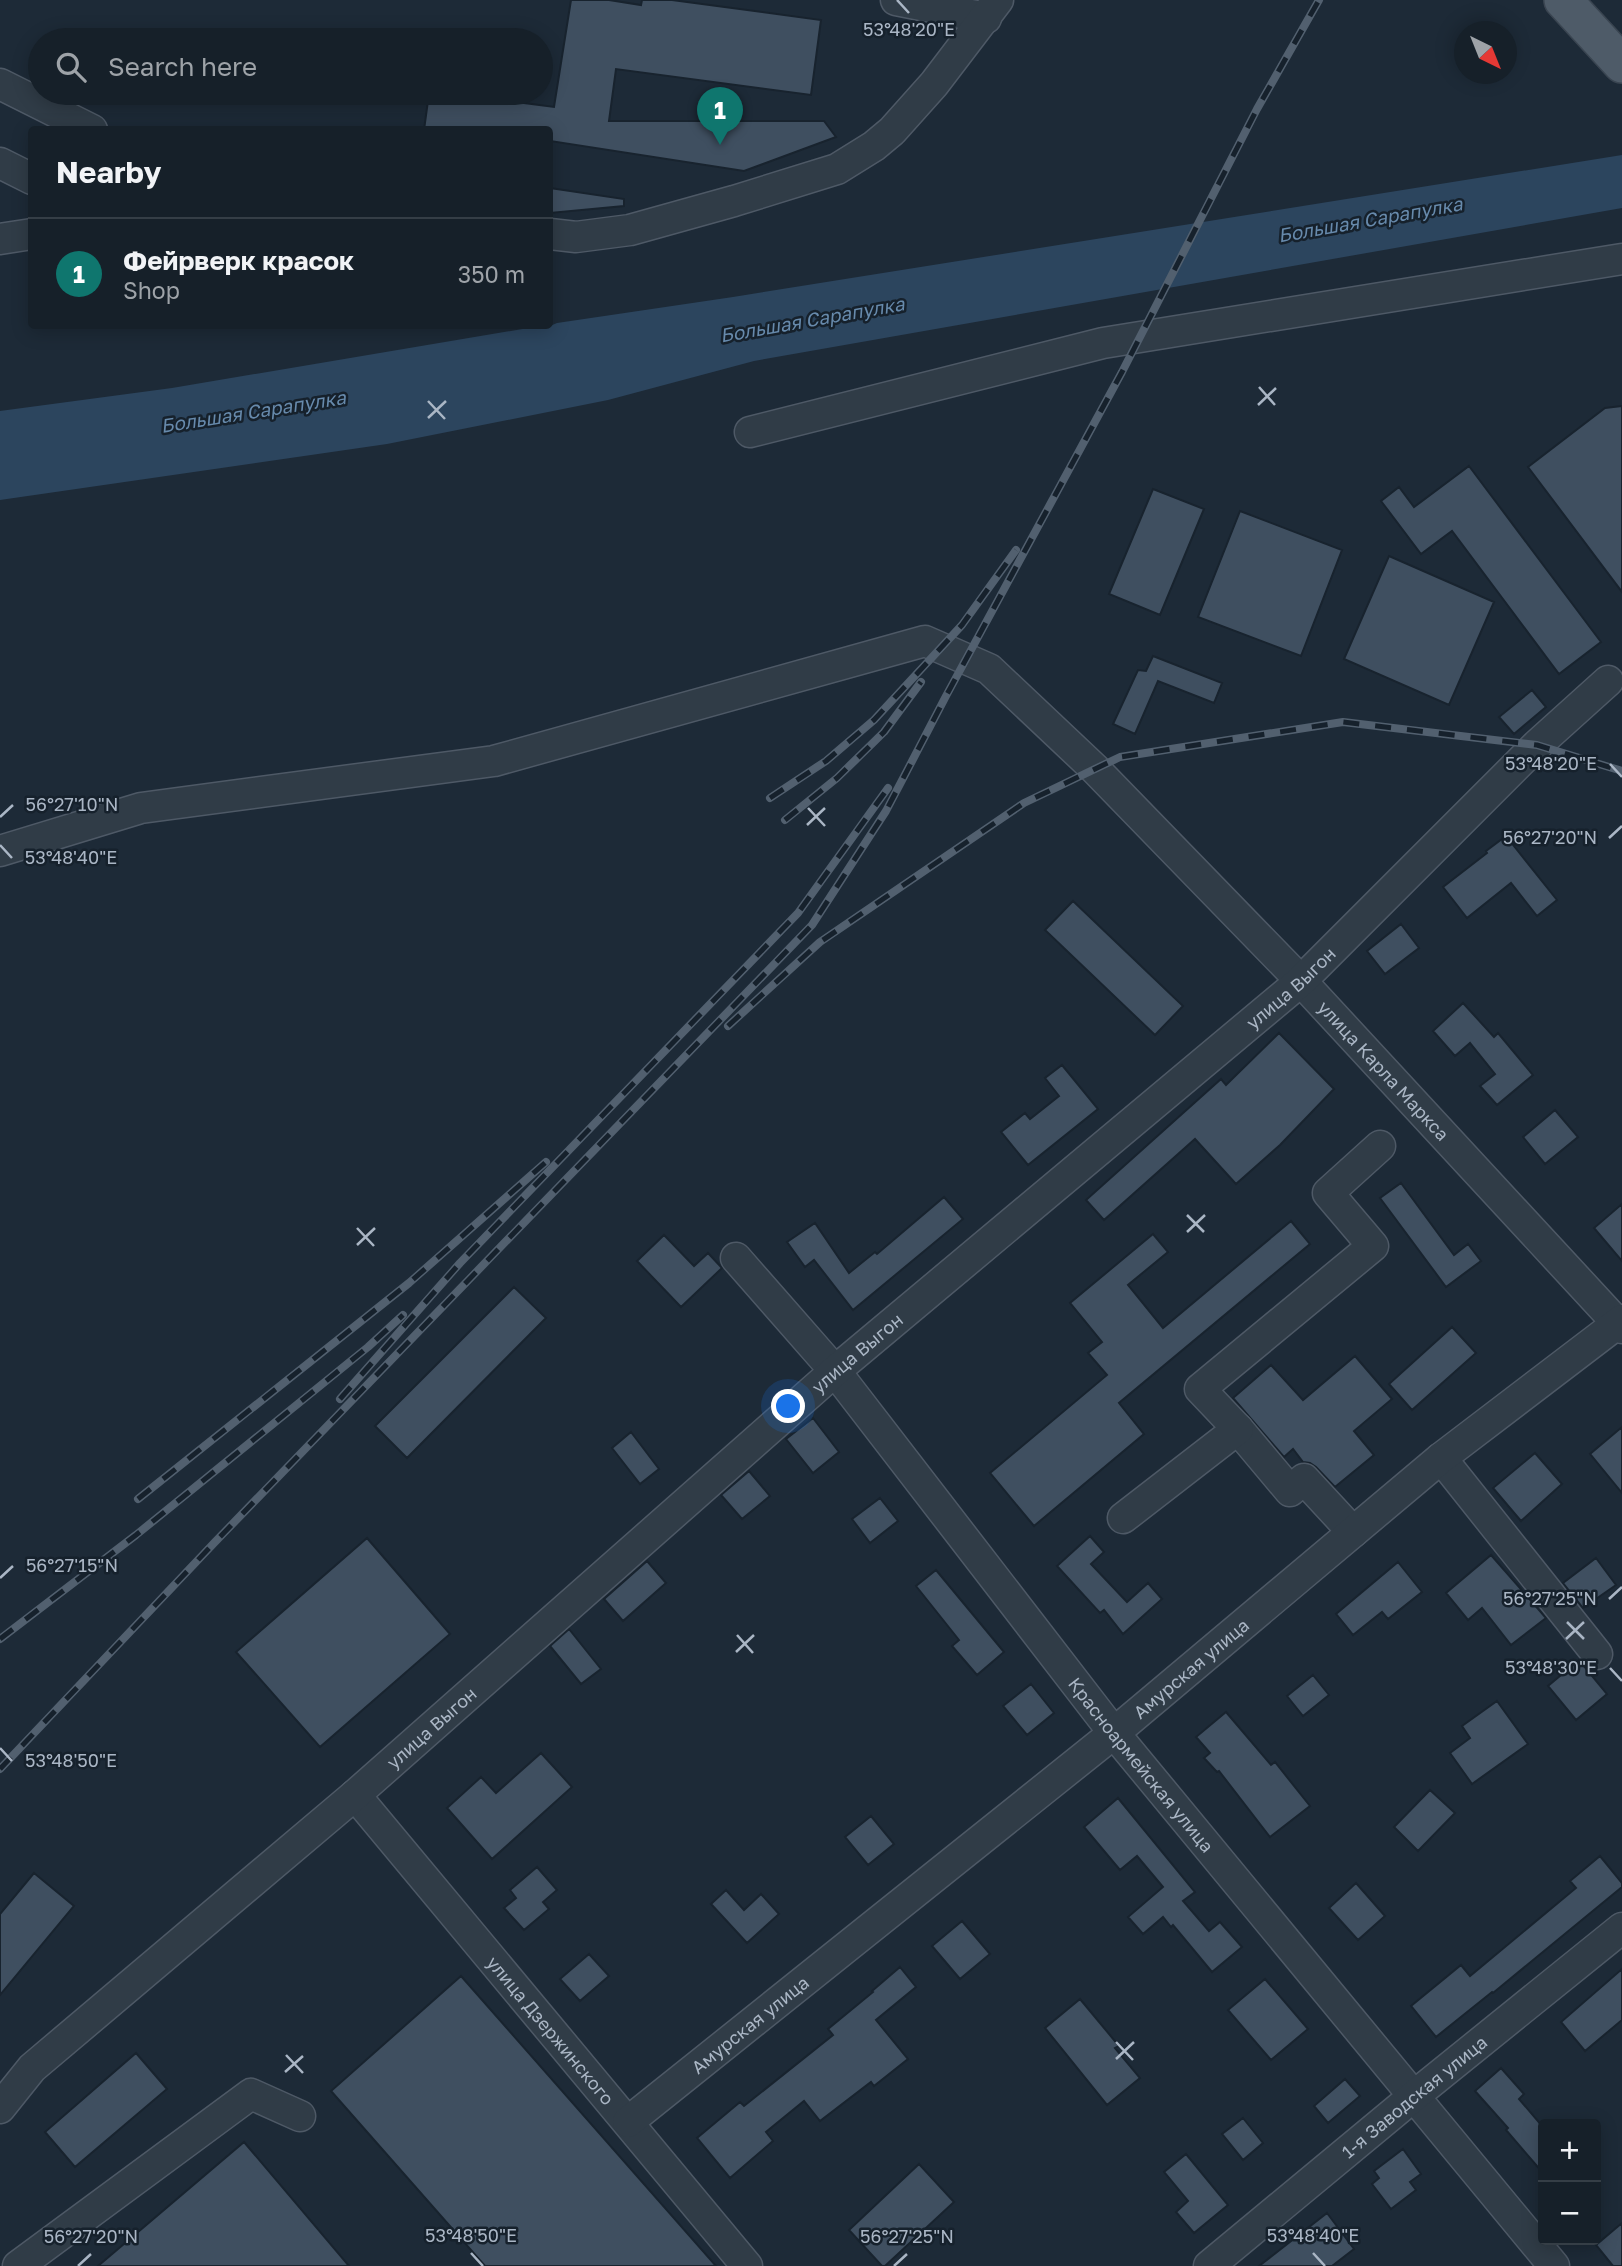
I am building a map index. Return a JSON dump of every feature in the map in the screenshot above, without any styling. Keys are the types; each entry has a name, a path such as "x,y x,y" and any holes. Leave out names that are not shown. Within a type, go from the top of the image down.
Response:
{"main road":[{"path":"1563,0 1622,64"}],"street":[{"path":"896,0 992,9"},
{"path":"563,236 641,227 837,169 874,146 891,131 934,84 992,9"},
{"path":"0,84 28,98"},
{"path":"42,105 84,126"},
{"path":"0,163 28,177"},
{"path":"750,432 1103,343 1622,258"},
{"name":"улица Карла Маркса","path":"0,851 141,808 494,761 925,641 989,669 1095,769 1301,981 1621,1324"},
{"name":"улица Выгон","path":"32,2068 355,1796 835,1371 1301,981 1537,745 1608,681"},
{"path":"1353,1532 1304,1479 1290,1491 1200,1389 1373,1246 1328,1193 1380,1146"},
{"name":"Красноармейская улица","path":"736,1258 835,1371 1114,1733 1553,2266"},
{"name":"Амурская улица","path":"628,2122 1114,1733 1441,1458 1621,1324"},
{"path":"1123,1518 1238,1429"},
{"path":"1441,1458 1597,1654"},
{"name":"улица Дзержинского","path":"355,1796 747,2266"},
{"name":"1-я Заводская улица","path":"1209,2266 1622,1928"},
{"path":"0,2076 32,2068"},
{"path":"0,2108 32,2068"},
{"path":"18,2266 251,2094 300,2116"}],"water":[{"name":"Большая Сарапулка","path":"1622,155 1622,208 754,361 608,400 387,444 0,500 0,411 172,388 522,329 553,329 553,325 557,323"}],"building":[{"path":"571,0 609,0 641,5 642,0 672,0 821,20 811,95 616,69 609,121 824,121 836,137 744,171 553,141 553,126 425,126 427,105 554,107"},
{"path":"553,188 624,199 624,206 553,213"},
{"path":"1622,406 1622,592 1528,467 1605,408"},
{"path":"1469,466 1601,642 1559,674 1452,531 1421,554 1381,501 1399,487 1414,507"},
{"path":"1153,489 1204,509 1160,615 1109,594"},
{"path":"1240,511 1342,550 1301,656 1198,617"},
{"path":"1389,556 1494,602 1449,705 1344,659"},
{"path":"1153,656 1222,683 1214,703 1158,681 1135,734 1113,724 1138,670 1146,671"},
{"path":"1532,690 1546,707 1514,734 1499,717"},
{"path":"1506,836 1557,900 1537,916 1511,883 1467,918 1443,887"},
{"path":"1073,901 1183,1006 1155,1035 1045,930"},
{"path":"1401,924 1419,948 1385,974 1367,951"},
{"path":"1463,1003 1494,1037 1498,1033 1533,1075 1497,1105 1480,1086 1495,1074 1470,1043 1455,1056 1433,1031"},
{"path":"1279,1033 1334,1089 1280,1145 1236,1184 1195,1139 1104,1220 1086,1200 1221,1079 1226,1085"},
{"path":"1062,1065 1098,1109 1028,1165 1001,1132 1025,1113 1030,1119 1059,1096 1045,1078"},
{"path":"1555,1110 1578,1137 1545,1164 1523,1137"},
{"path":"1401,1183 1454,1255 1468,1244 1481,1261 1446,1287 1380,1198"},
{"path":"944,1197 963,1219 853,1310 814,1260 805,1267 787,1242 815,1223 849,1273 875,1252 877,1254"},
{"path":"1622,1204 1622,1261 1594,1228"},
{"path":"1291,1221 1310,1244 1119,1403 1144,1434 1034,1526 990,1473 1107,1375 1088,1353 1102,1342 1070,1303 1153,1234 1168,1252 1128,1285 1163,1328"},
{"path":"664,1235 694,1266 708,1253 722,1268 681,1307 637,1261"},
{"path":"514,1287 546,1318 407,1458 375,1426"},
{"path":"1452,1327 1476,1353 1412,1410 1389,1384"},
{"path":"1355,1356 1392,1399 1354,1431 1374,1455 1335,1487 1316,1467 1303,1462 1293,1449 1284,1457 1233,1398 1271,1365 1303,1400"},
{"path":"813,1418 839,1452 813,1473 786,1439"},
{"path":"1622,1427 1622,1493 1590,1454"},
{"path":"631,1432 659,1469 640,1484 612,1448"},
{"path":"1535,1453 1562,1484 1521,1521 1493,1488"},
{"path":"749,1471 770,1496 742,1519 721,1495"},
{"path":"880,1498 898,1521 870,1543 852,1519"},
{"path":"1090,1536 1104,1552 1091,1564 1127,1602 1148,1583 1162,1599 1123,1634 1104,1610 1100,1613 1057,1566"},
{"path":"367,1538 450,1634 320,1747 236,1652"},
{"path":"1491,1555 1546,1618 1511,1645 1482,1608 1468,1620 1446,1593"},
{"path":"1596,1558 1616,1585 1583,1608 1563,1583"},
{"path":"647,1561 666,1583 623,1621 604,1599"},
{"path":"1398,1562 1422,1592 1388,1619 1382,1612 1353,1635 1336,1614"},
{"path":"936,1570 1004,1652 977,1675 952,1646 959,1640 916,1586"},
{"path":"569,1629 601,1669 581,1684 550,1646"},
{"path":"1579,1660 1607,1694 1576,1720 1548,1686"},
{"path":"1313,1675 1329,1695 1303,1716 1287,1696"},
{"path":"1031,1684 1054,1713 1027,1735 1003,1706"},
{"path":"1497,1701 1528,1744 1472,1784 1450,1753 1470,1738 1462,1726"},
{"path":"1226,1712 1271,1765 1275,1762 1310,1806 1270,1837 1219,1771 1204,1758 1210,1753 1196,1737"},
{"path":"541,1753 572,1787 492,1859 447,1808 481,1777 496,1793"},
{"path":"1430,1790 1455,1813 1418,1851 1394,1827"},
{"path":"1118,1798 1195,1892 1183,1901 1209,1931 1220,1922 1242,1947 1212,1972 1173,1925 1171,1927 1163,1917 1143,1934 1128,1917 1163,1887 1137,1856 1120,1870 1084,1827"},
{"path":"871,1816 894,1844 868,1865 845,1837"},
{"path":"1600,1856 1622,1883 1622,1887 1436,2037 1411,2006 1461,1965 1470,1976 1576,1888 1570,1881"},
{"path":"537,1867 557,1890 543,1902 549,1909 524,1930 504,1908 516,1898 510,1890"},
{"path":"34,1873 74,1906 0,1995 0,1914"},
{"path":"1356,1883 1385,1916 1358,1940 1329,1908"},
{"path":"726,1890 744,1910 761,1894 779,1914 747,1943 711,1904"},
{"path":"962,1921 990,1954 960,1979 932,1946"},
{"path":"589,1954 609,1976 580,2001 560,1979"},
{"path":"900,1967 916,1987 876,2020 908,2059 874,2086 871,2082 820,2121 804,2101 766,2132 773,2141 730,2178 697,2138 740,2102 744,2106 833,2035 828,2029"},
{"path":"1622,1969 1622,2020 1585,2051 1561,2022"},
{"path":"461,1976 716,2266 485,2266 331,2091"},
{"path":"1265,1979 1308,2029 1271,2060 1228,2010"},
{"path":"1080,1999 1119,2046 1115,2048 1140,2078 1107,2105 1045,2028"},
{"path":"136,2053 167,2089 75,2167 45,2132"},
{"path":"1501,2068 1524,2094 1519,2099 1538,2121 1538,2167 1506,2130 1508,2128 1475,2091"},
{"path":"1345,2079 1360,2096 1328,2123 1314,2106"},
{"path":"1243,2118 1263,2143 1243,2160 1222,2134"},
{"path":"244,2142 349,2266 98,2266"},
{"path":"1403,2149 1421,2174 1410,2182 1416,2190 1391,2209 1372,2184 1379,2178 1374,2171"},
{"path":"1186,2154 1228,2205 1194,2233 1176,2212 1188,2201 1164,2172"},
{"path":"919,2164 954,2202 882,2266 849,2230"},
{"path":"1327,2213 1354,2249 1332,2266 1259,2266"},
{"path":"1622,2223 1622,2266 1613,2266 1596,2245 1601,2245 1601,2241"}],"railway":[{"path":"0,1769 215,1542 812,925 886,811 1122,372 1257,109 1319,0"},
{"path":"770,798 826,761 874,720 962,625 1016,550"},
{"path":"785,820 837,778 884,732 921,682"},
{"path":"728,1026 820,942 1024,803 1120,757 1343,722 1537,745 1622,771"},
{"path":"340,1399 460,1263 798,913 888,788"},
{"path":"138,1499 409,1283 546,1162"},
{"path":"0,1639 136,1535 368,1347 403,1315"}],"place":[{"name":"Фейрверк красок","path":"720,145"}]}
